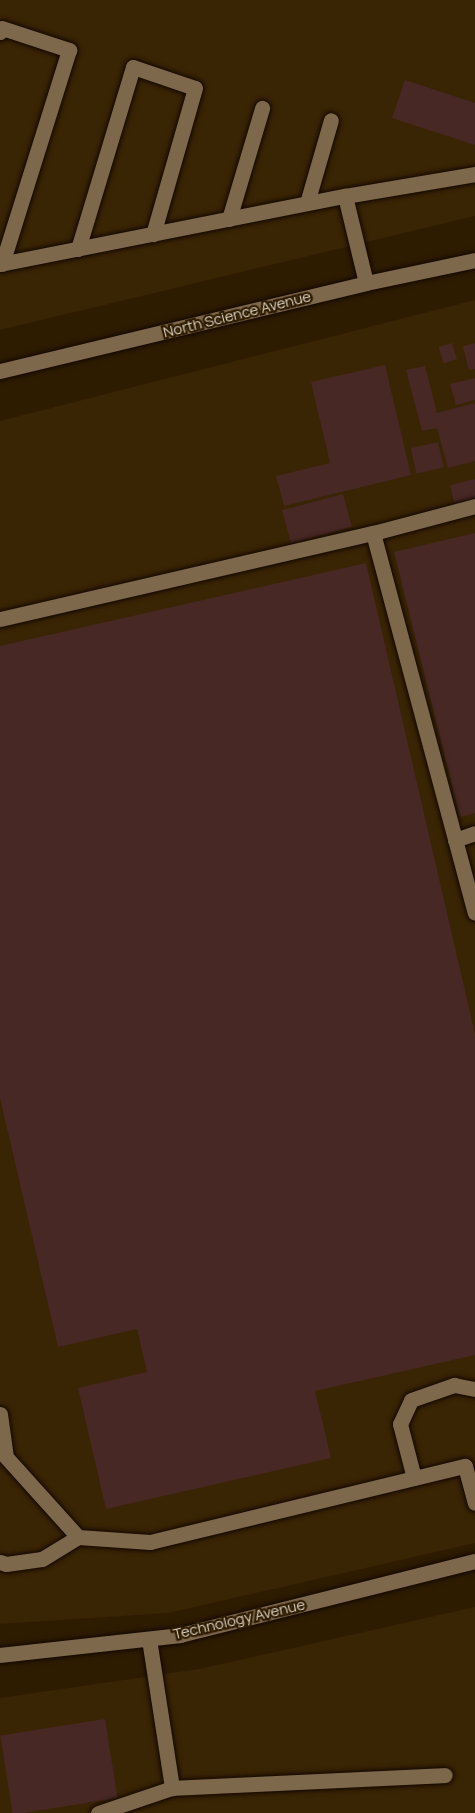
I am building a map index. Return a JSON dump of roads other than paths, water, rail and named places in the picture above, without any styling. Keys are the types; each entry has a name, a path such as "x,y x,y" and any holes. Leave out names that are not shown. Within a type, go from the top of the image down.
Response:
{"street":[{"path":"0,32 2,28 69,50 1,264 307,203 475,174"},
{"path":"78,249 133,67 195,88 153,234"},
{"path":"229,219 262,108"},
{"path":"307,203 331,120"},
{"path":"345,196 366,283"},
{"name":"North Science Avenue","path":"0,371 366,283 475,260"},
{"path":"0,619 373,533 475,506"},
{"path":"373,533 475,913"},
{"path":"455,840 475,833"},
{"path":"414,1478 400,1424 411,1400 454,1385 475,1389"},
{"path":"0,1414 6,1457 78,1537"},
{"path":"0,1562 6,1564 42,1559 78,1537 150,1542 470,1465 475,1503"},
{"name":"Technology Avenue","path":"0,1655 180,1635 475,1561"},
{"path":"149,1638 172,1788"},
{"path":"99,1813 172,1788 445,1775"}]}
